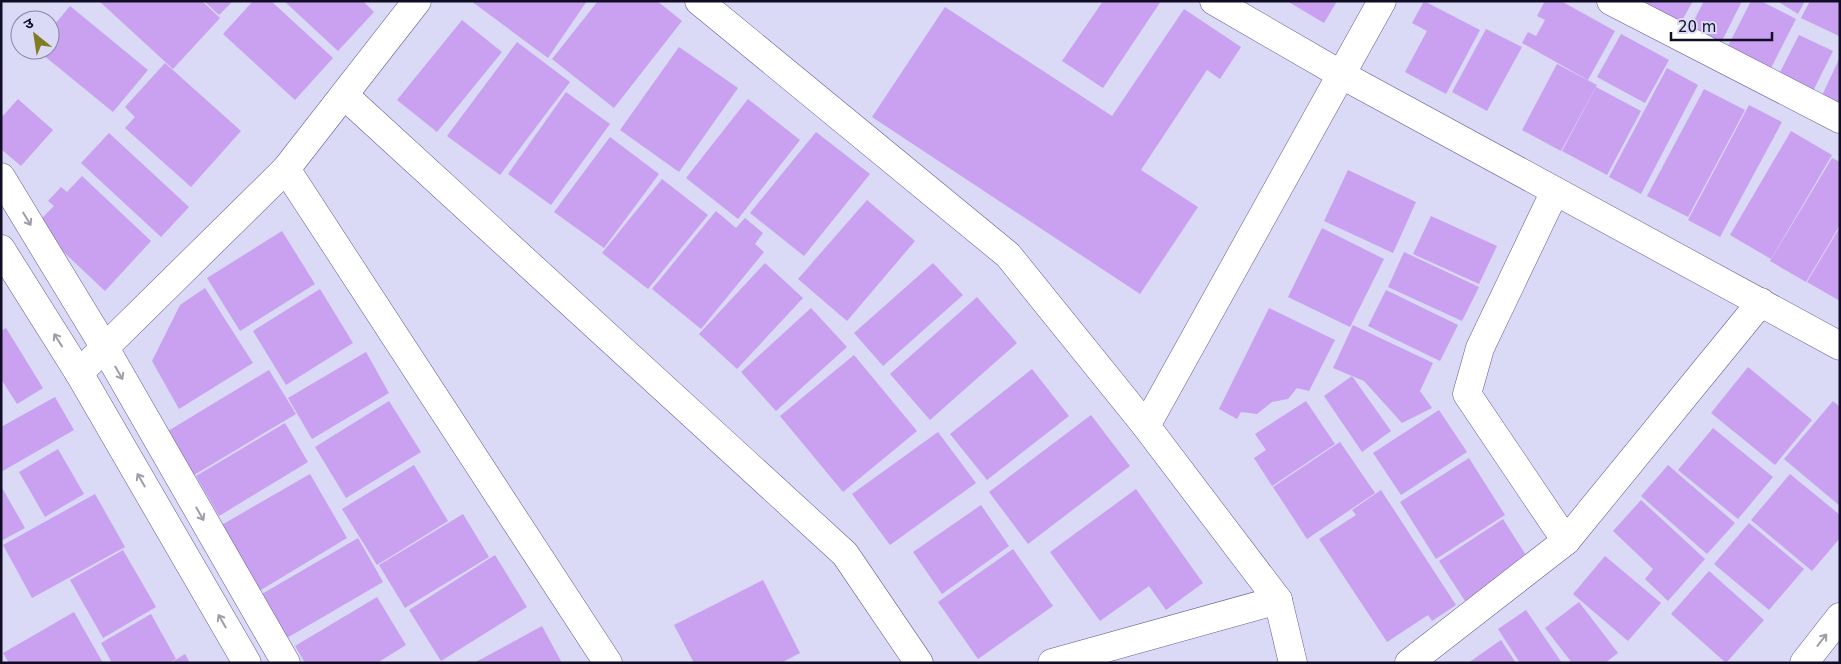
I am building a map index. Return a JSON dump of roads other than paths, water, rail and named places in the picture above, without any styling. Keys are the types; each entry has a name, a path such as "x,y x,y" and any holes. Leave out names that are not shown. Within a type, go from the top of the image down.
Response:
{"street":[{"path":"79,373 286,169 417,1"},
{"path":"699,1 1008,255 1146,426 1278,600 1293,663"},
{"path":"1214,1 1342,75 1840,346"},
{"path":"1146,426 1382,1"},
{"path":"1612,1 1840,119"},
{"path":"344,95 845,554 919,663"},
{"path":"286,169 608,663"},
{"path":"1,177 105,348 286,663"},
{"path":"1555,191 1480,348 1467,394 1566,541"},
{"path":"1,249 79,373 247,663"},
{"path":"1409,663 1566,541 1761,302"},
{"path":"1052,663 1278,600"},
{"path":"1804,663 1840,617"}]}
